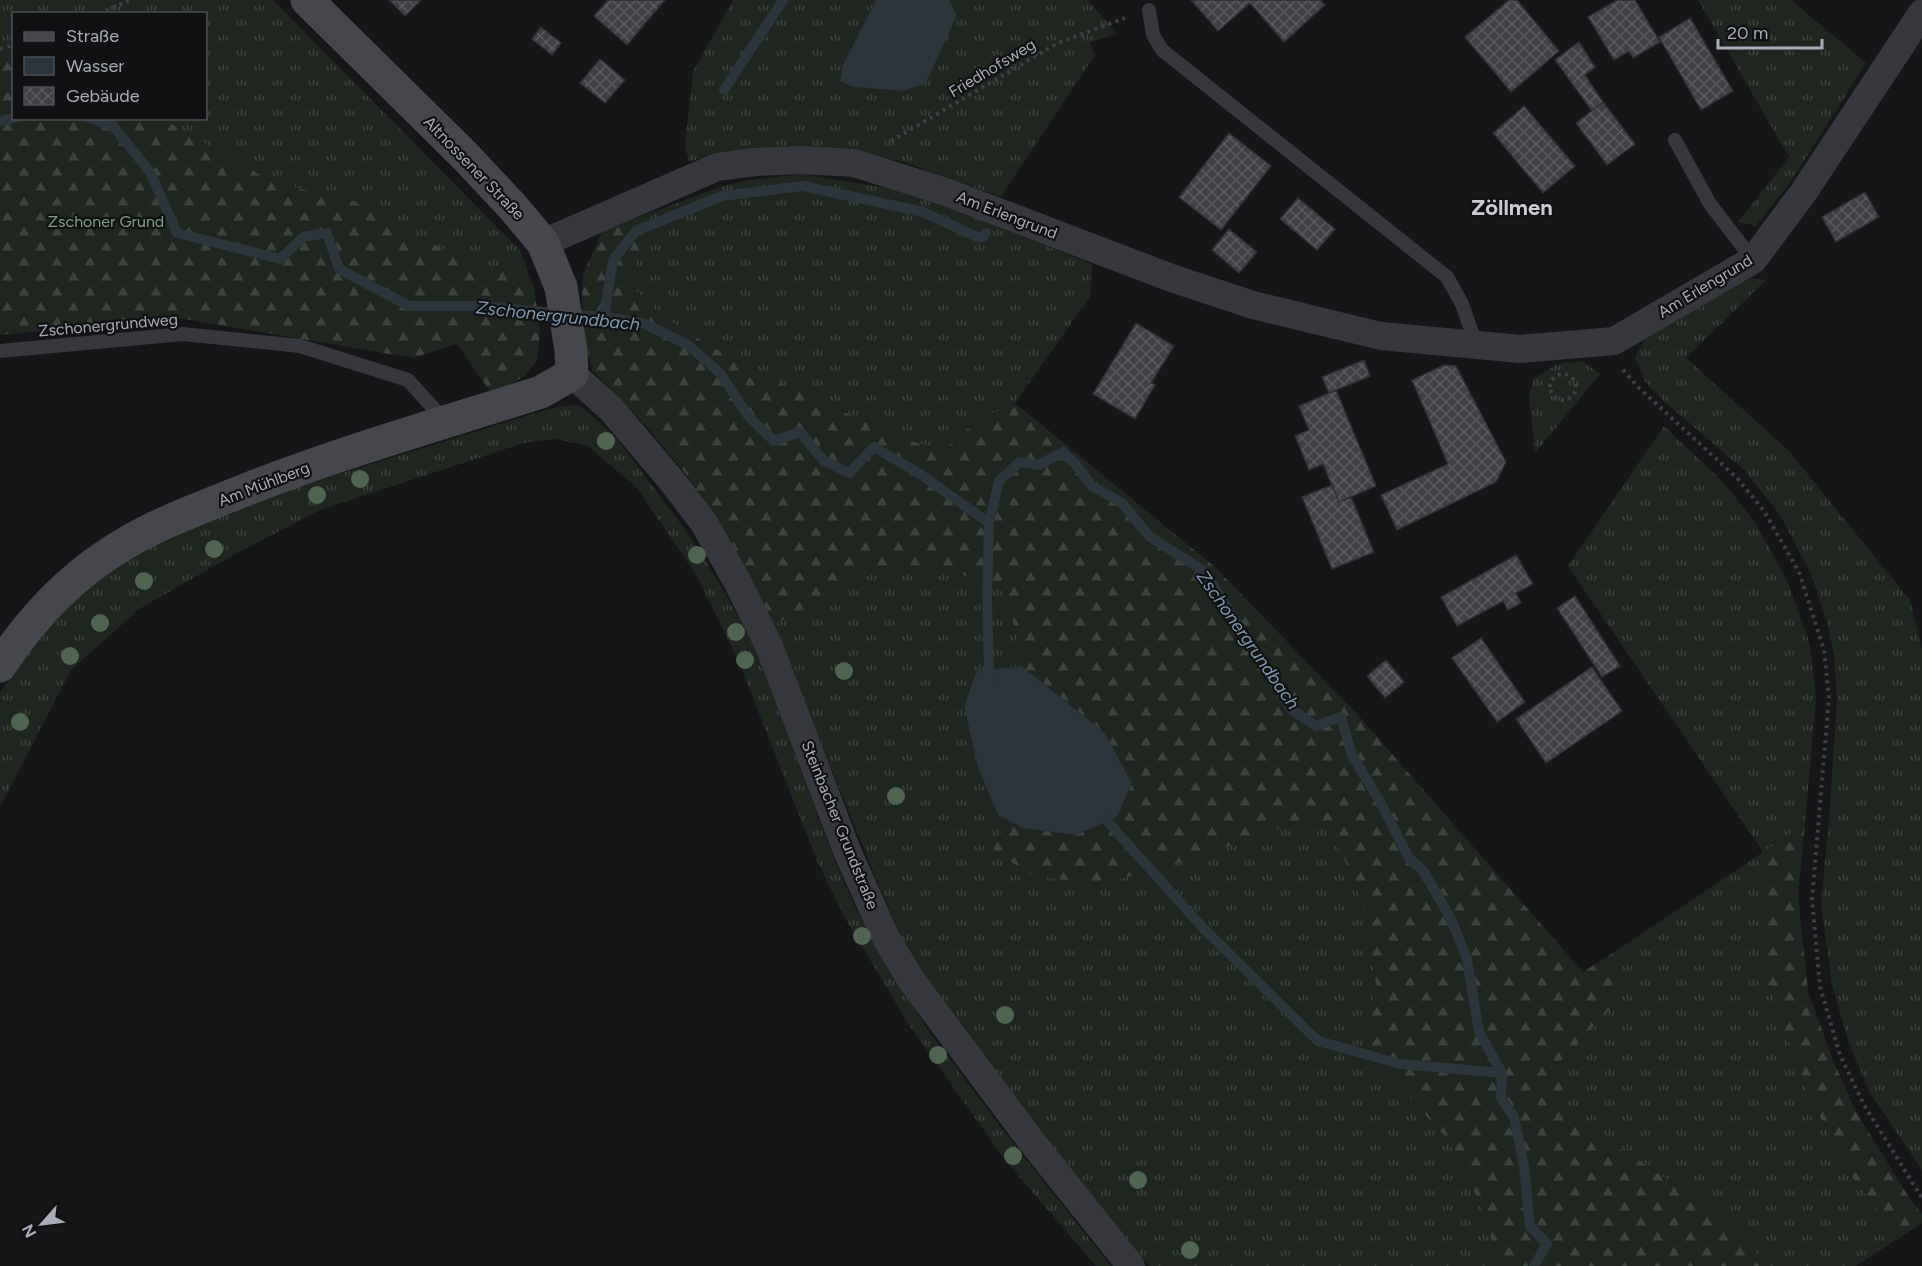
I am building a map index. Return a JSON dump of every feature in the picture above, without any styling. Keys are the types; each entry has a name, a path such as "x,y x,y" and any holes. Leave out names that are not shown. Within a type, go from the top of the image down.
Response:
{"street":[{"name":"Altnossener Straße","path":"307,0 466,157 543,243 561,287 572,362"},
{"name":"Am Erlengrund","path":"543,243 717,167 802,160 854,163 943,191 1174,279 1253,305 1381,336 1520,350 1614,341 1753,261 1803,193 1922,13"},
{"name":"Am Mühlberg","path":"0,666 20,636 44,608 95,564 125,543 161,525 289,472 541,393 572,362"},
{"name":"Steinbacher Grundstraße","path":"572,362 672,481 704,523 731,572 769,646 847,851 886,938 911,980 1032,1142 1131,1266"}],"lane":[{"path":"1149,10 1153,35 1162,50 1448,277 1462,304 1476,344"},
{"path":"1675,140 1710,204 1753,261"},
{"name":"Zschonergrundweg","path":"0,351 183,334 300,346 408,380 446,423"}],"path":[{"path":"103,12 130,0"},
{"name":"Friedhofsweg","path":"854,163 1058,43 1149,10"},
{"path":"1614,341 1624,371 1639,388 1738,479 1764,511 1799,572 1824,650 1829,698 1812,899 1820,987 1840,1055 1860,1095 1922,1198"},
{"path":"1559,374 1573,377 1577,385 1575,394 1568,400 1560,400 1552,395 1550,387 1553,378 1559,374"}],"green space":[{"path":"0,0 273,0 520,250 528,272 470,264 354,201 275,183 165,120 207,120 207,12 12,12 12,43 0,39"},
{"path":"733,0 876,0 843,65 957,15 949,0 1088,0 1117,34 1090,42 1095,55 1001,197 901,161 849,152 762,148 715,153 689,162 685,146 693,72"},
{"path":"1698,0 1791,0 1866,63 1792,180 1756,226 1738,222 1789,157"},
{"name":"Zschoner Grund","path":"0,39 12,43 12,120 165,120 275,183 354,201 470,264 528,272 534,288 540,330 537,360 525,376 492,394 457,344 413,358 173,317 0,335"},
{"path":"803,174 887,188 938,203 1092,264 1090,297 1015,403 975,421 942,453 836,408 733,358 667,319 627,282 641,252 629,221 723,186 750,180"},
{"path":"629,221 641,252 627,282 667,319 699,339 801,392 942,453 975,421 1015,403 1215,567 1357,714 1583,972 1619,949 1615,1004 1559,1063 1566,1119 1626,1152 1692,1196 1748,1239 1763,1266 1500,1266 1479,1201 1449,1141 1363,1047 1376,985 1363,903 1332,831 1302,821 1159,870 1094,884 1036,876 1007,860 993,849 1008,820 1023,828 1075,835 1117,817 1132,783 1105,733 1023,667 1006,590 940,567 877,566 774,625 718,521 685,473 646,426 592,370 581,322 583,274 602,232"},
{"path":"1750,278 1766,280 1686,358 1788,450 1910,600 1922,650 1922,1170 1870,1093 1849,1044 1832,985 1821,903 1837,698 1834,655 1827,622 1811,574 1780,515 1744,470 1665,402 1645,381 1635,357 1646,337"},
{"path":"1582,361 1600,374 1535,453 1529,395 1534,378 1558,364"},
{"path":"571,405 582,407 615,436 690,536 724,591 756,651 834,859 874,945 927,1029 1020,1152 1111,1266 1096,1266 1005,1160 907,1022 845,918 818,863 738,660 697,576 637,488 588,446 556,439 527,442 320,510 237,553 139,609 71,670 0,807 0,693 31,646 77,598 133,552 294,488 526,416"},
{"path":"1664,426 1724,483 1754,521 1785,576 1810,645 1816,697 1805,824 1764,852 1766,978 1808,1093 1849,1173 1899,1238 1856,1266 1763,1266 1748,1239 1692,1196 1626,1152 1566,1120 1559,1063 1615,1004 1619,949 1763,852 1568,566"},
{"path":"877,566 940,567 1006,590 1023,667 977,670 964,706 978,768 998,815 1008,820 993,849 1094,884 1159,870 1302,821 1332,831 1363,903 1376,985 1363,1047 1449,1141 1479,1201 1500,1266 1149,1266 1040,1131 921,972 900,934 880,888 780,642 774,625"},
{"path":"1805,824 1798,895 1808,991 1833,1060 1856,1112 1910,1199 1922,1214 1922,1223 1899,1238 1849,1173 1808,1093 1766,978 1764,852"}],"water":[{"path":"876,0 949,0 957,15 926,83 904,91 854,87 840,81 843,65"},
{"path":"1023,667 1105,733 1132,783 1117,817 1075,835 1023,828 998,815 978,768 964,706 977,670"}],"building":[{"path":"389,0 421,0 405,16"},
{"path":"608,0 665,0 627,45 594,16"},
{"path":"1191,0 1320,0 1325,5 1284,42 1250,3 1218,31"},
{"path":"1509,0 1517,0 1559,51 1511,92 1465,37"},
{"path":"1617,0 1635,0 1660,42 1633,58 1629,51 1614,60 1588,17"},
{"path":"1690,18 1733,91 1701,110 1659,37"},
{"path":"541,27 561,43 552,55 532,39"},
{"path":"1579,42 1595,67 1585,75 1603,102 1592,111 1555,60"},
{"path":"600,59 625,80 605,103 580,83"},
{"path":"1603,102 1635,144 1607,165 1576,123"},
{"path":"1524,106 1575,166 1543,193 1493,133"},
{"path":"1229,133 1271,166 1221,230 1179,197"},
{"path":"1865,192 1879,217 1836,242 1822,217"},
{"path":"1298,198 1335,229 1317,250 1280,219"},
{"path":"1229,229 1257,252 1239,273 1212,250"},
{"path":"1136,323 1174,346 1151,383 1155,385 1135,419 1093,394"},
{"path":"1364,360 1370,376 1329,393 1322,377"},
{"path":"1444,365 1456,366 1506,462 1496,482 1397,530 1381,495 1448,464 1412,380"},
{"path":"1336,390 1376,486 1339,502 1323,464 1309,470 1295,436 1309,430 1299,406"},
{"path":"1332,485 1339,502 1351,497 1374,552 1332,569 1302,497"},
{"path":"1516,555 1533,584 1516,593 1521,603 1508,610 1503,601 1457,626 1441,597"},
{"path":"1575,596 1620,666 1602,677 1557,608"},
{"path":"1481,638 1525,702 1497,722 1452,658"},
{"path":"1386,660 1404,682 1385,698 1367,676"},
{"path":"1592,667 1622,711 1546,763 1516,719"}],"waterway":[{"path":"724,90 783,0"},
{"name":"Zschonergrundbach","path":"0,121 12,118"},
{"name":"Zschonergrundbach","path":"96,120 113,126 150,172 177,233 280,259 303,237 327,233 339,269 409,306 477,306 604,317 643,323 688,345 720,373 748,416 774,441 800,432 824,461 849,473 874,447 920,474 989,523 999,481 1020,462 1039,465 1063,452 1092,486 1122,503 1150,537 1204,571 1291,709 1316,726 1341,717 1352,755 1379,800 1409,858 1424,872 1451,919 1467,959 1479,1032 1502,1073 1501,1098 1514,1117 1524,1166 1530,1226 1547,1244 1534,1266"},
{"path":"604,317 613,260 636,231 722,196 803,186 923,212 977,237 983,237 986,233"},
{"path":"989,523 987,599 989,670 997,679"},
{"path":"1098,811 1203,928 1318,1041 1400,1064 1502,1073"}],"district":[{"name":"Zöllmen","path":"1512,207"}]}
